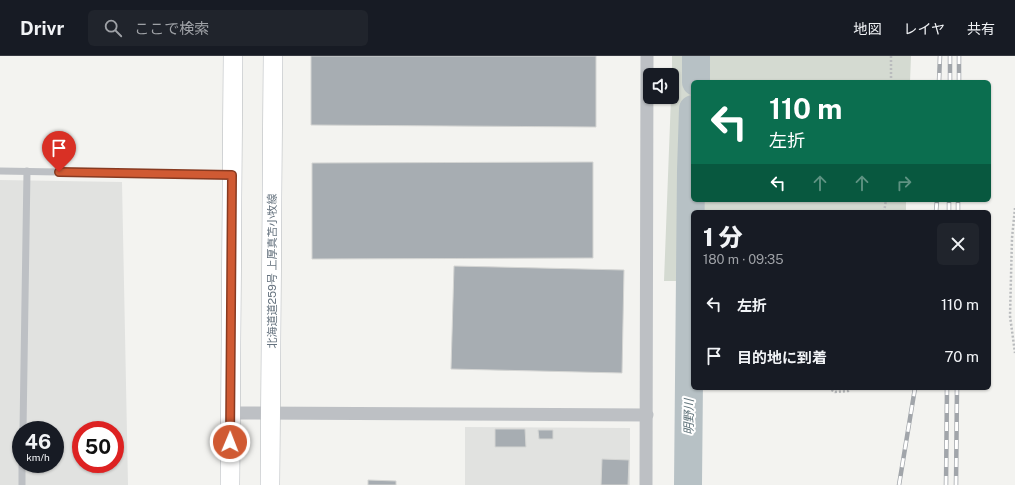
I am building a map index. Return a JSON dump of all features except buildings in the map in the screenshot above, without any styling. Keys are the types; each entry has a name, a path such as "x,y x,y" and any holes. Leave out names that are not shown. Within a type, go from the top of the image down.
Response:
{"main road":[{"path":"230,485 233,56"},
{"name":"北海道道259号 上厚真苫小牧線","path":"270,485 273,56"}],"street":[{"path":"646,485 647,56"},
{"path":"231,413 647,415"}],"lane":[{"path":"0,171 232,175"},
{"path":"23,421 27,171"},
{"path":"22,473 22,485"}],"path":[{"path":"891,56 891,80"},
{"path":"1015,208 1012,238 1010,316 1015,353"},
{"path":"832,390 836,392 849,390"}],"shaded area":[{"path":"672,56 911,56 910,80 691,80 691,202 906,202 906,210 691,210 691,281 664,281 671,104 679,104 679,68 672,68"},
{"path":"0,180 122,182 128,485 0,485"},
{"path":"465,427 630,428 630,485 465,485"}],"waterway":[{"name":"明野川","path":"696,56 696,80"},
{"name":"明野川","path":"688,485 691,171"}],"railway":[{"path":"939,80 940,56"},
{"path":"950,56 950,80"},
{"path":"959,56 959,80"},
{"path":"936,210 937,202"},
{"path":"949,202 949,210"},
{"path":"958,202 958,210"},
{"path":"899,485 915,390"},
{"path":"946,485 947,390"},
{"path":"956,485 957,390"}],"route":[{"path":"59,172 232,175 230,442"}]}
